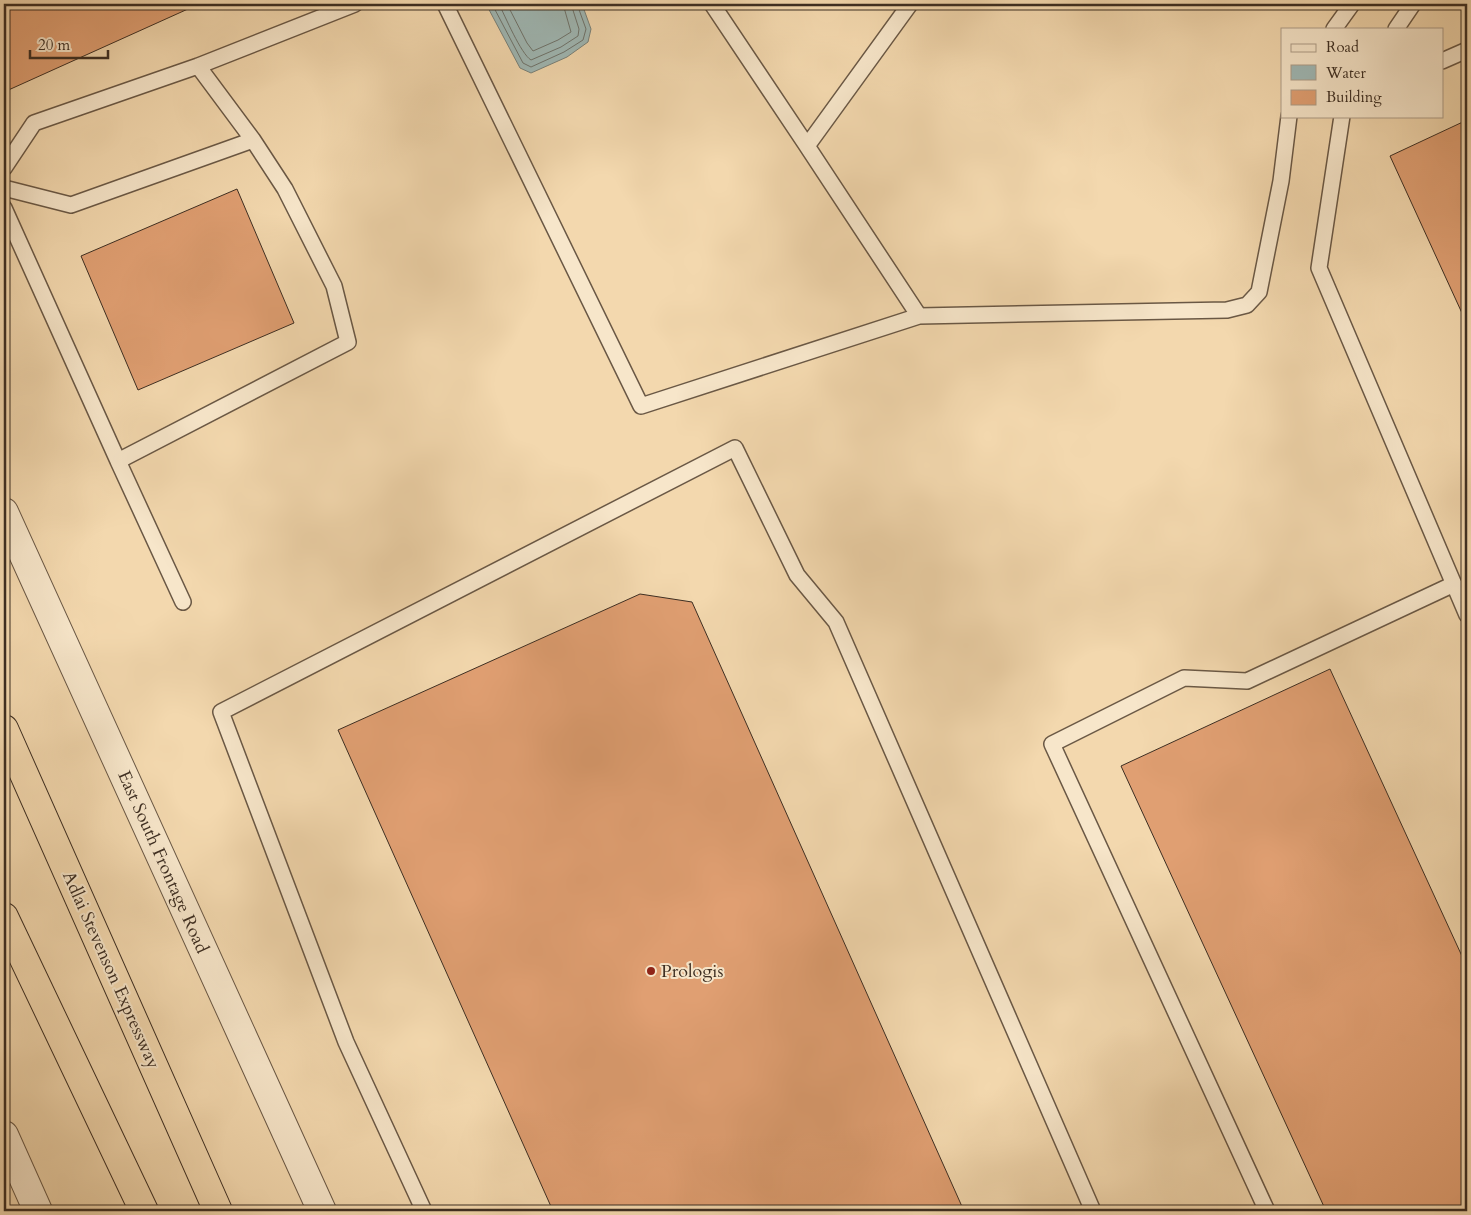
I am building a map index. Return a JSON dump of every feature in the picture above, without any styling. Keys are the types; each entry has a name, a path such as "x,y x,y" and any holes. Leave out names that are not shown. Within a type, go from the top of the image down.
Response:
{"highway":[{"name":"Adlai Stevenson Expressway","path":"4,729 218,1211"},
{"path":"4,917 144,1211"}],"street":[{"name":"East South Frontage Road","path":"4,512 322,1211"},
{"path":"4,1135 38,1211"}],"lane":[{"path":"4,168 34,123 198,66 355,4"},
{"path":"445,4 641,406 919,316 1227,310 1246,305 1259,292 1281,181 1289,118"},
{"path":"712,4 919,316"},
{"path":"807,146 910,4"},
{"path":"1335,28 1352,4"},
{"path":"1397,28 1413,4"},
{"path":"1444,60 1467,50"},
{"path":"118,461 348,342 334,286 285,188 253,140 198,66"},
{"path":"1342,118 1319,268 1467,615"},
{"path":"4,188 71,205 253,140"},
{"path":"4,208 183,602"},
{"path":"424,1211 346,1042 221,712 735,448 797,575 836,622 1093,1211"},
{"path":"1267,1211 1052,744 1184,678 1246,681 1454,584"}],"water":[{"path":"486,4 582,4 591,29 588,42 567,57 531,73 520,68"}],"building":[{"path":"4,4 199,4 4,92"},
{"path":"1467,120 1467,324 1390,156"},
{"path":"237,189 294,323 138,390 81,256"},
{"name":"Prologis","path":"640,594 692,602 964,1211 553,1211 338,730"},
{"path":"1330,669 1467,967 1467,1211 1326,1211 1121,766"}],"place":[{"name":"Prologis","path":"651,971"}]}
